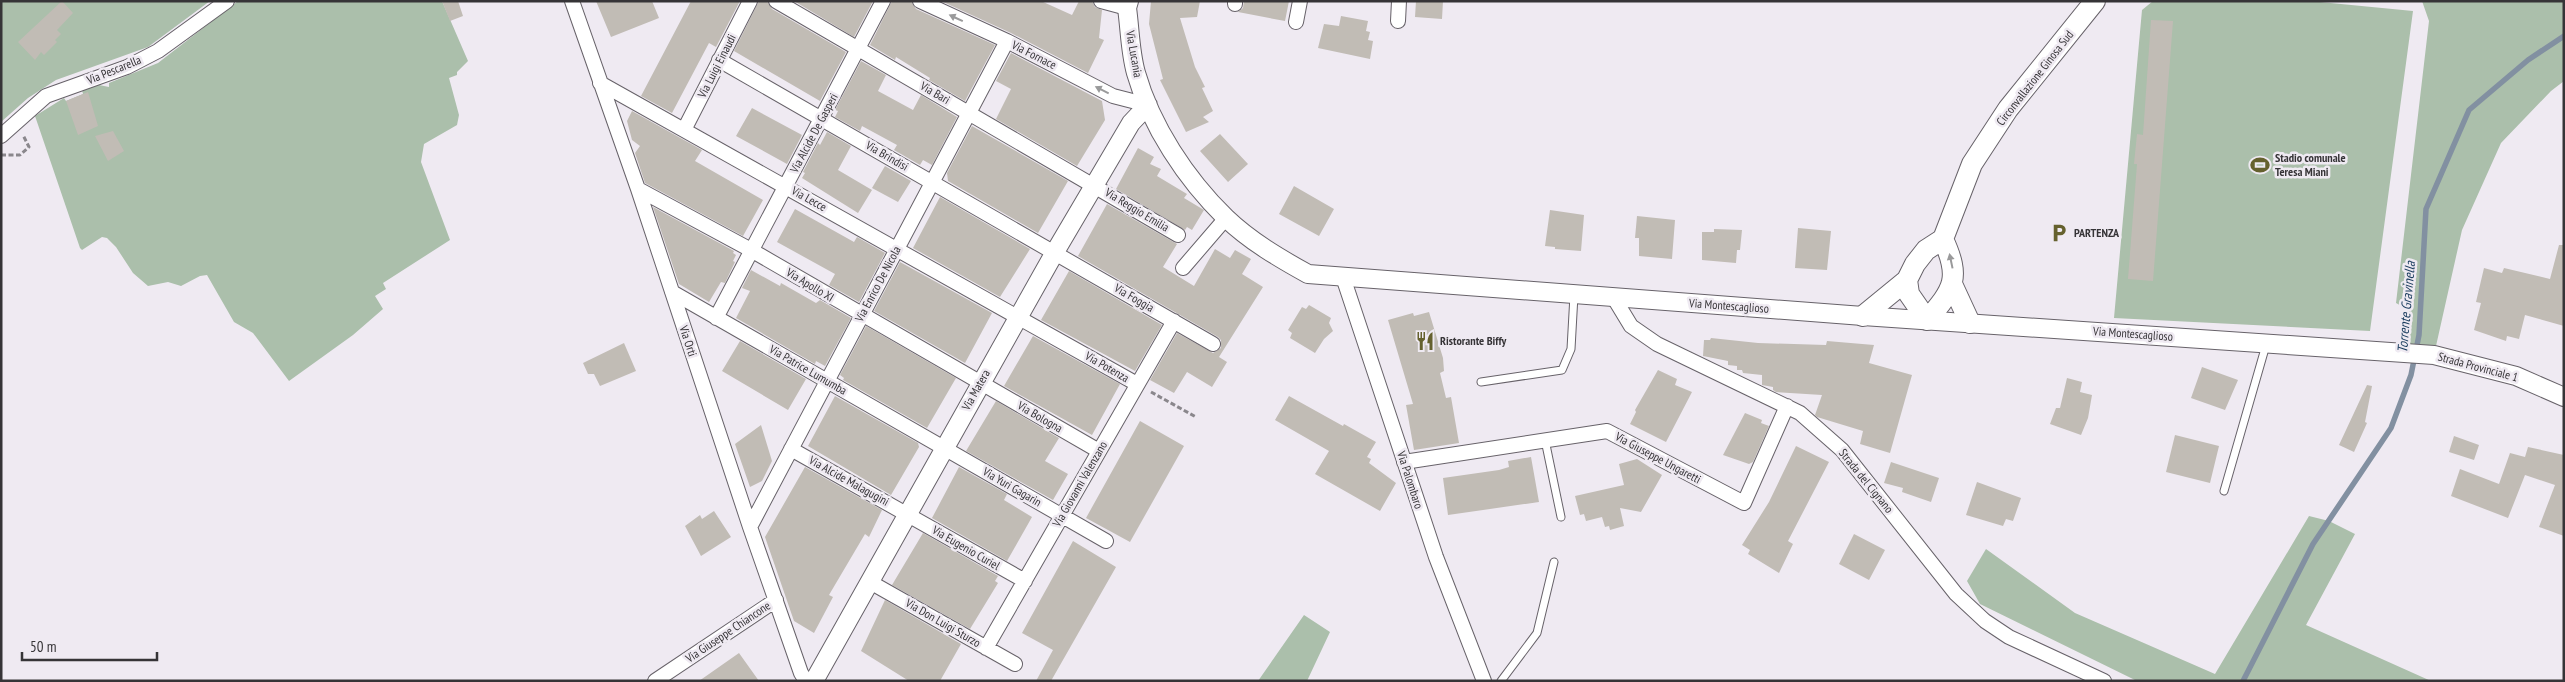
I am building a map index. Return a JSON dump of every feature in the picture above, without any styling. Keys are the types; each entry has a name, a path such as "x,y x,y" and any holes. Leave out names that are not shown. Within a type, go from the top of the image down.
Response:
{"main road":[{"name":"Circonvallazione Ginosa Sud","path":"1863,316 1907,280 1915,264 1926,250 1942,239 1972,164 2008,109 2096,1"},
{"path":"1907,280 1909,294 1927,320 1941,304 1952,284 1953,262 1942,239"},
{"path":"1952,284 1970,323"}],"street":[{"name":"Via Pescarella","path":"1,136 46,96 127,67 158,51 227,1"},
{"name":"Via Orti","path":"572,1 638,189 750,527 801,673 806,681"},
{"name":"Via Luigi Einaudi","path":"684,130 750,1"},
{"name":"Via Bari","path":"776,1 1095,185"},
{"name":"Via Alcide De Gasperi","path":"716,318 883,1"},
{"name":"Via Fornace","path":"920,1 1007,41 1113,96 1148,105"},
{"path":"1102,1 1128,5"},
{"path":"1296,22 1300,1"},
{"path":"1398,21 1399,1"},
{"name":"Via Lucania","path":"1128,5 1135,71 1148,105"},
{"name":"Via Enrico De Nicola","path":"750,527 1007,41"},
{"name":"Via Brindisi","path":"719,60 1055,252"},
{"name":"Via Lecce","path":"600,84 1018,316"},
{"name":"Via Matera","path":"814,681 906,514 1055,252 1131,123 1148,105"},
{"name":"Via Montescaglioso","path":"1148,105 1166,141 1190,177 1226,218 1272,254 1308,274 1863,316 2388,352"},
{"name":"Via Reggio Emilia","path":"1095,185 1178,235"},
{"name":"Via Apollo XI","path":"638,189 751,250 981,382"},
{"path":"1183,268 1226,218"},
{"name":"Via Foggia","path":"1055,252 1214,344"},
{"name":"Via Palombaro","path":"1343,277 1436,557 1484,681"},
{"name":"Via Patrice Lumumba","path":"672,292 944,448"},
{"name":"Strada del Cignano","path":"1614,298 1631,326 1657,344 1800,412 1842,450 1956,594 1985,621 2008,637 2104,681"},
{"name":"Via Potenza","path":"1018,316 1138,384"},
{"name":"Via Giovanni Valenzano","path":"986,648 1174,321"},
{"name":"Strada Provinciale 1","path":"2388,352 2434,355 2516,376 2564,397"},
{"name":"Via Bologna","path":"981,382 1099,451"},
{"name":"Via Giuseppe Ungaretti","path":"1404,462 1607,431 1744,503 1788,406"},
{"name":"Via Yuri Gagarin","path":"944,448 1106,541"},
{"name":"Via Alcide Malagugini","path":"791,449 906,514"},
{"name":"Via Eugenio Curiel","path":"906,514 1025,581"},
{"name":"Via Don Luigi Sturzo","path":"870,582 1015,664"},
{"name":"Via Giuseppe Chiancone","path":"655,681 776,600"}],"lane":[{"path":"1480,382 1562,370 1571,349 1574,295"},
{"path":"2224,491 2266,344"},
{"path":"1545,440 1561,518"},
{"path":"1501,681 1537,633 1554,562"}],"path":[{"path":"1,155 20,155 29,147 17,120"},
{"name":"Via Potenza","path":"1138,384 1196,417"}],"green space":[{"path":"1,1 210,1 148,47 56,80 28,98 1,122"},
{"path":"238,1 442,1 468,61 457,72 457,75 449,78 459,115 457,125 424,144 421,162 450,240 383,283 386,289 375,296 383,309 353,335 289,381 253,333 234,322 207,275 200,276 181,286 168,282 148,286 133,273 116,247 107,238 102,237 82,250 80,248 35,116 64,98 66,101 83,94 82,90 99,85 109,87 109,83 158,63"},
{"name":"Stadio comunale Teresa Miani","path":"2153,1 2310,1 2413,11 2370,331 2114,318 2142,10"},
{"path":"2422,1 2564,1 2564,81 2551,91 2501,143 2462,230 2436,346 2404,344 2407,309 2396,303 2429,21"},
{"path":"2309,516 2329,521 2355,534 2306,625 2431,681 2137,681 1980,604 1967,581 1986,549 2075,613 2215,674"},
{"path":"1304,615 1330,632 1307,681 1258,681"}],"building":[{"path":"62,1 73,13 57,30 61,34 55,40 57,42 44,55 41,52 35,60 18,42"},
{"path":"442,1 458,1 463,16 450,21"},
{"path":"596,1 652,1 659,18 611,37"},
{"path":"691,1 740,1 716,47 709,43 672,113 641,96"},
{"path":"759,1 767,1 772,9 846,52 820,101 734,51"},
{"path":"794,1 873,1 854,37"},
{"path":"892,1 911,1 916,9 995,45 965,101 929,80 930,78 896,57 895,60 870,45"},
{"path":"941,1 1041,1 1072,15 1079,1 1092,1 1095,7 1102,10 1099,38 1104,40 1088,73 1011,33"},
{"path":"1151,1 1200,1 1197,17 1180,18 1195,67 1205,87 1202,88 1213,111 1203,117 1209,122 1186,132 1160,80 1163,79 1149,24"},
{"path":"1244,1 1289,1 1285,21 1238,12 1243,8"},
{"path":"1416,1 1443,1 1442,19 1415,17"},
{"path":"1341,16 1368,21 1366,31 1370,32 1368,40 1373,41 1370,59 1318,48 1324,24 1339,26"},
{"path":"2151,20 2173,21 2153,281 2128,279 2137,164 2134,164 2137,134 2143,135"},
{"path":"1011,53 1102,101 1105,120 1077,166 996,119 1011,89 996,81"},
{"path":"861,61 886,75 878,91 913,110 921,95 957,117 932,165 923,160 920,165 894,150 897,145 862,126 860,131 835,117 838,111 835,110"},
{"path":"88,92 98,126 78,135 66,101"},
{"path":"752,108 802,135 787,164 736,136"},
{"path":"632,111 702,150 695,161 763,200 743,236 645,183 635,153 640,146 632,140 627,121"},
{"path":"972,126 1068,181 1038,233 948,181 947,173"},
{"path":"113,131 124,151 108,161 95,136"},
{"path":"827,132 851,146 838,170 872,190 858,213 802,178 805,173 803,172 818,143 820,145"},
{"path":"1220,134 1248,164 1228,182 1200,151"},
{"path":"1138,148 1154,157 1150,164 1161,169 1157,176 1187,194 1184,198 1204,210 1192,230 1187,227 1185,230 1116,189"},
{"path":"885,166 911,181 898,202 872,188"},
{"path":"1294,186 1334,209 1319,236 1279,214"},
{"path":"940,197 1030,249 1000,297 913,248"},
{"path":"1107,204 1177,244 1163,267 1194,286 1215,249 1230,258 1235,250 1251,259 1242,274 1263,287 1219,357 1227,362 1212,387 1187,372 1174,393 1150,380 1177,333 1213,353 1221,348 1221,340 1218,337 1078,256"},
{"path":"653,207 734,251 733,253 736,255 733,261 735,262 725,283 721,282 709,302 679,284"},
{"path":"795,209 854,242 857,237 885,253 859,302 829,285 835,274 777,242"},
{"path":"1550,210 1584,215 1581,251 1555,249 1555,247 1545,246"},
{"path":"1637,216 1675,220 1672,259 1639,256 1639,238 1635,238"},
{"path":"1798,228 1831,231 1827,270 1795,268"},
{"path":"1714,229 1742,230 1740,250 1737,250 1736,263 1702,260 1702,232 1714,232"},
{"path":"2559,245 2564,245 2564,326 2525,315 2519,339 2507,336 2506,341 2474,330 2481,303 2476,302 2484,268 2502,273 2504,268 2550,279"},
{"path":"900,262 992,313 965,363 874,311"},
{"path":"751,270 780,286 781,283 816,303 820,300 851,318 825,366 816,361 815,364 736,318 750,291 742,288"},
{"path":"1069,271 1162,325 1135,371 1041,320"},
{"path":"1309,305 1331,318 1329,323 1333,331 1324,339 1315,353 1290,338 1292,333 1288,330 1302,307 1306,309"},
{"path":"1429,312 1443,358 1444,371 1440,373 1446,398 1451,397 1459,443 1414,450 1406,405 1413,404 1388,320 1413,313 1414,316"},
{"path":"866,326 956,378 927,428 843,380 844,378 840,375"},
{"path":"1033,336 1120,384 1092,435 1004,386"},
{"path":"1711,338 1758,343 1826,345 1827,341 1874,345 1869,363 1912,375 1890,453 1860,444 1863,431 1817,417 1815,415 1822,395 1776,392 1773,390 1773,387 1762,385 1762,375 1743,373 1742,370 1737,370 1737,366 1728,365 1728,361 1703,356 1704,340 1710,340"},
{"path":"740,341 806,379 788,410 722,371"},
{"path":"624,343 636,371 600,386 594,374 588,374 583,363"},
{"path":"2202,367 2238,380 2225,410 2191,398"},
{"path":"1658,370 1677,379 1675,385 1692,392 1666,442 1630,424 1636,412 1635,410"},
{"path":"2067,378 2082,382 2080,392 2092,395 2088,418 2081,435 2050,424 2056,408 2060,408"},
{"path":"2367,385 2372,386 2365,422 2367,423 2354,452 2339,445"},
{"path":"835,396 918,443 919,447 891,495 808,446"},
{"path":"1289,396 1376,442 1367,457 1371,459 1369,463 1396,483 1380,511 1315,474 1329,451 1275,420"},
{"path":"996,401 1059,438 1045,461 1068,474 1053,500 966,451"},
{"path":"1745,413 1762,420 1761,423 1769,426 1753,462 1749,464 1723,455"},
{"path":"1140,421 1184,446 1130,542 1086,518"},
{"path":"761,425 772,461 762,481 750,487 735,444"},
{"path":"2175,435 2219,446 2210,483 2166,472"},
{"path":"2454,436 2479,445 2474,460 2449,452"},
{"path":"1796,446 1829,462 1788,541 1793,544 1779,573 1748,554 1750,550 1742,545 1769,502"},
{"path":"2528,447 2564,455 2564,536 2539,527 2555,485 2525,475 2508,518 2451,496 2460,469 2499,484 2510,453 2525,457"},
{"path":"1531,457 1539,502 1448,515 1443,478 1499,470 1509,467 1508,461"},
{"path":"1637,459 1662,475 1641,512 1620,508 1624,526 1610,530 1609,526 1605,527 1602,517 1586,521 1584,514 1580,515 1575,496 1624,485 1619,464"},
{"path":"1891,462 1939,478 1931,502 1902,492 1903,488 1884,483"},
{"path":"805,467 882,510 869,537 865,534 829,595 833,597 814,633 794,621 765,537"},
{"path":"959,467 1007,494 1004,500 1032,517 1007,561 932,518"},
{"path":"1977,482 2021,498 2013,521 2006,519 2003,526 1966,515"},
{"path":"714,511 731,537 701,556 685,526 700,515 702,519"},
{"path":"923,533 998,576 995,581 998,583 970,629 892,585"},
{"path":"1854,534 1885,550 1869,580 1839,564"},
{"path":"1073,541 1116,567 1051,681 1036,681 1053,650 1022,633"},
{"path":"885,600 961,644 940,681 909,681 861,651"},
{"path":"739,653 759,681 699,681"}],"waterway":[{"name":"Torrente Gravinella","path":"2243,681 2313,544 2391,428 2411,375 2419,335 2426,209 2469,110 2528,60 2564,36"}],"place":[{"name":"Stadio comunale Teresa Miani","path":"2260,165"},
{"name":"PARTENZA","path":"2059,233"},
{"name":"Ristorante Biffy","path":"1425,341"}]}
